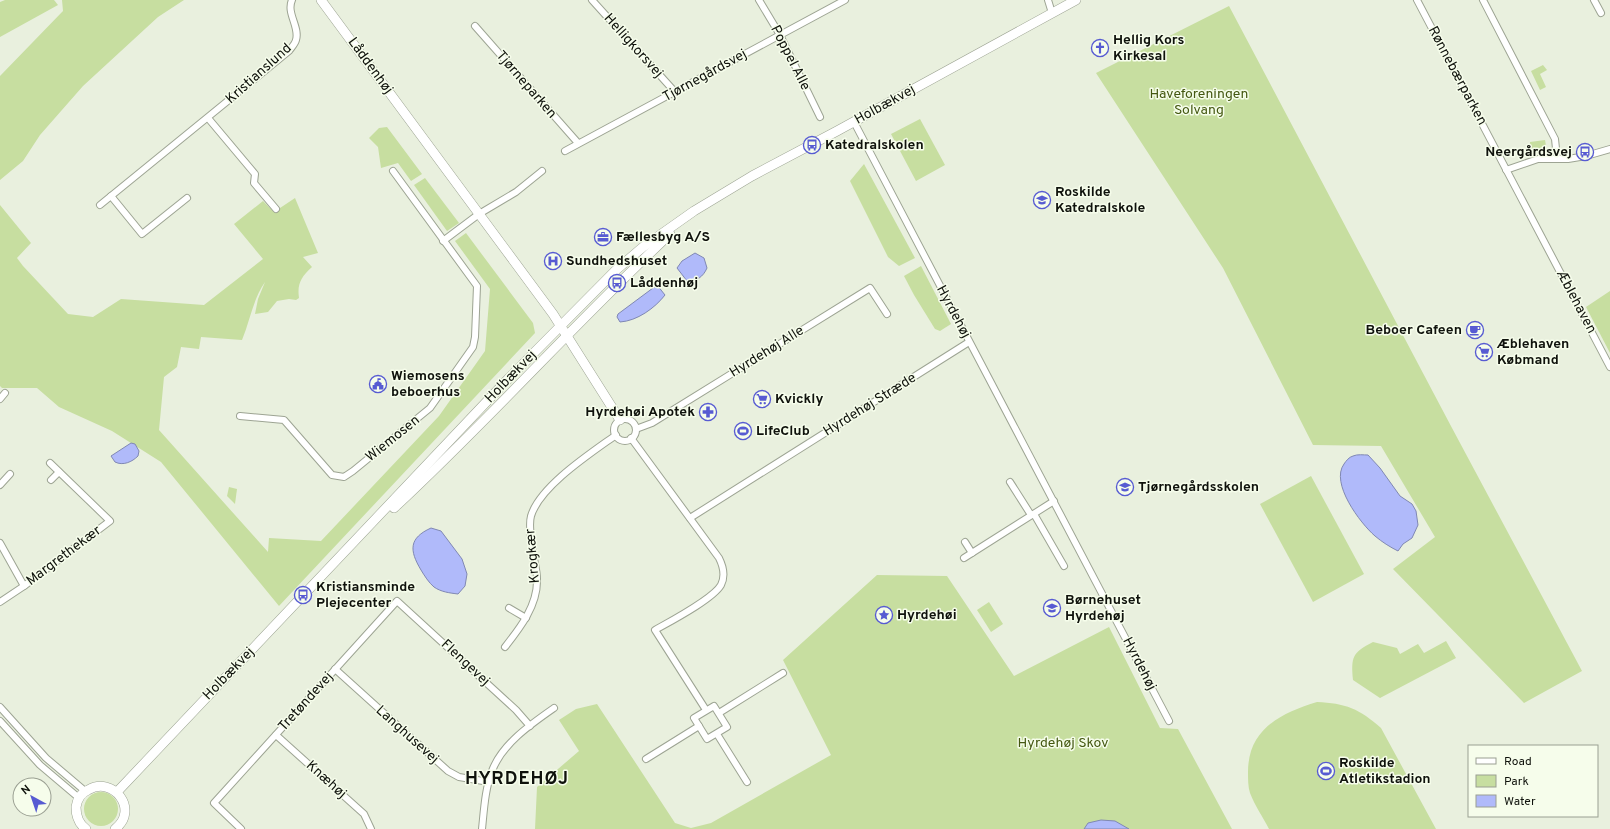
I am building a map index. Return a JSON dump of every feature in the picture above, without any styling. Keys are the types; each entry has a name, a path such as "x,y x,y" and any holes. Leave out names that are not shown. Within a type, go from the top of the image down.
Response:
{"street":[{"name":"Kristianslund","path":"100,205 289,51 296,41 296,32 290,7 292,0"},
{"name":"Låddenhøj","path":"321,0 479,214 566,336"},
{"name":"Helligkorsvej","path":"592,0 675,92"},
{"name":"Poppel Alle","path":"759,0 780,35 820,117"},
{"name":"Tjørnegårdsvej","path":"565,151 845,0"},
{"path":"1048,0 1052,13"},
{"name":"Holbækvej","path":"117,792 560,326 618,268 694,211 752,176 854,122 1076,0"},
{"name":"Rønnebærparken","path":"1417,0 1542,238"},
{"path":"1483,0 1555,139 1557,158"},
{"path":"1594,0 1601,13"},
{"name":"Tjørneparken","path":"475,26 578,143"},
{"path":"208,118 255,174 254,183 276,209"},
{"name":"Hyrdehøj","path":"854,122 1169,721"},
{"path":"1506,170 1538,159 1568,159 1586,156 1610,149"},
{"path":"443,241 479,214 516,192 542,171"},
{"name":"Wiemosen","path":"240,416 284,420 332,475 344,477 430,408 473,347 475,337 477,286 393,172"},
{"path":"111,196 142,234 187,198"},
{"name":"Holbækvej","path":"342,557 488,418 617,283 694,211"},
{"name":"Æblehaven","path":"1542,238 1610,367"},
{"name":"Hyrdehøj Alle","path":"636,429 652,423 870,288 887,314"},
{"path":"566,336 620,420"},
{"name":"Hyrdehøj Stræde","path":"690,518 969,342"},
{"path":"0,399 5,393"},
{"path":"620,420 630,420 636,429 631,438"},
{"path":"620,420 615,427 616,435 621,439 631,438"},
{"name":"Krogkær","path":"506,647 526,618 532,604 537,580 530,530 531,517 534,508 549,489 575,465 616,435"},
{"path":"631,438 719,558 724,568 724,577 721,584 713,594 655,630 706,710"},
{"name":"Margrethekær","path":"0,602 24,586 110,521 50,463"},
{"path":"51,480 59,472"},
{"path":"0,485 10,474"},
{"path":"1010,482 1033,514 1064,566"},
{"path":"964,558 1054,502"},
{"path":"965,542 972,553"},
{"path":"0,543 24,586"},
{"name":"Tretøndevej","path":"241,829 214,803 397,601"},
{"name":"Flengevej","path":"397,601 516,710 530,726"},
{"path":"509,608 526,618"},
{"name":"Langhusevej","path":"335,669 448,771 459,777 489,782"},
{"path":"719,713 783,673"},
{"path":"714,706 727,727 707,739 694,718 706,710 714,706"},
{"path":"0,707 9,719 82,795"},
{"path":"482,829 489,782 499,756 530,726 554,708"},
{"path":"0,721 40,765 82,795"},
{"path":"646,759 699,726"},
{"path":"717,734 747,782"},
{"name":"Knæhøj","path":"276,735 364,814 370,824 371,829"},
{"path":"83,828 76,813 82,795 92,787 101,785 110,787 122,797 125,811 118,828"}],"green space":[{"path":"5,0 54,0 58,5 0,37 0,2"},
{"path":"62,0 184,0 158,17 83,86 40,135 23,161 0,180 0,76 63,11"},
{"name":"Haveforeningen Solvang","path":"1229,6 1582,671 1524,703 1393,569 1435,537 1381,446 1313,445 1223,268 1096,73"},
{"path":"1543,65 1547,70 1540,74 1546,87 1540,90 1531,71"},
{"path":"920,119 945,165 916,181 891,134"},
{"path":"387,127 422,174 411,181 398,163 381,168 378,147 369,138 379,128"},
{"path":"1545,140 1547,152 1531,153 1530,142"},
{"path":"864,164 915,258 899,266 888,257 850,181"},
{"path":"425,178 459,223 447,231 414,185"},
{"path":"295,198 318,253 303,257 312,267 305,274 299,285 299,298 296,300 289,299 277,301 268,312 255,314 258,299 265,282 255,303 242,340 201,337 199,349 181,347 177,367 164,377 159,430 268,552 269,538 321,541 439,416 485,351 490,289 455,241 466,233 533,323 535,333 279,606 161,462 112,431 59,407 37,388 2,388 0,386 0,205 31,243 17,258 23,266 68,314 93,317 121,299 204,305 263,259 234,224 263,201 274,212"},
{"path":"921,266 951,324 940,331 935,329 904,276"},
{"path":"1610,291 1610,353 1586,307"},
{"path":"1311,476 1364,574 1313,602 1260,504"},
{"path":"229,487 237,489 235,504 227,496"},
{"name":"Hyrdehøj Skov","path":"877,575 947,576 1014,676 1109,627 1160,728 1178,729 1232,829 535,829 537,787 579,751 559,720 576,709 597,704 675,823 691,828 711,823 831,755 783,660"},
{"path":"989,602 1003,624 991,632 977,610"},
{"path":"1446,641 1456,658 1380,698 1353,680 1352,666 1354,656 1361,649 1373,642 1397,648 1400,654 1418,644 1424,653"},
{"name":"Roskilde Atletikstadion","path":"1317,702 1336,704 1352,708 1366,716 1381,728 1436,829 1269,829 1250,793 1248,780 1249,757 1260,734 1269,725 1291,712"},
{"path":"104,792 113,797 117,802 117,816 113,821 108,825 98,826 94,825 85,816 84,806 85,802 94,793"}],"water":[{"path":"695,253 704,258 707,268 704,274 699,278 687,281 677,268 682,261"},
{"path":"657,285 665,295 661,300 645,313 633,319 620,322 617,317 618,314"},
{"path":"131,443 135,444 139,451 138,456 127,463 121,464 115,462 111,456"},
{"path":"1355,455 1368,455 1380,468 1400,496 1412,504 1416,511 1418,525 1412,538 1403,544 1398,551 1380,540 1369,530 1355,513 1344,492 1341,481 1341,472 1344,464 1348,459"},
{"path":"431,528 441,531 462,559 467,574 465,586 458,594 449,593 434,587 428,581 414,556 413,545 415,540 418,536"},
{"path":"1101,820 1115,821 1129,829 1084,829 1088,823"}],"place":[{"name":"Hellig Kors Kirkesal","path":"1100,48"},
{"name":"Katedralskolen","path":"812,145"},
{"name":"Neergårdsvej","path":"1585,152"},
{"name":"Roskilde Katedralskole","path":"1042,200"},
{"name":"Fællesbyg A/S","path":"603,237"},
{"name":"Sundhedshuset","path":"553,261"},
{"name":"Låddenhøj","path":"617,283"},
{"name":"Beboer Cafeen","path":"1475,330"},
{"name":"Æblehaven Købmand","path":"1484,352"},
{"name":"Wiemosens beboerhus","path":"378,384"},
{"name":"Kvickly","path":"762,399"},
{"name":"Hyrdehøi Apotek","path":"708,412"},
{"name":"LifeClub","path":"743,431"},
{"name":"Tjørnegårdsskolen","path":"1125,487"},
{"name":"Kristiansminde Plejecenter","path":"303,595"},
{"name":"Børnehuset Hyrdehøj","path":"1052,608"},
{"name":"Hyrdehøi","path":"884,615"},
{"name":"Roskilde Atletikstadion","path":"1326,771"}],"district":[{"name":"HYRDEHØJ","path":"517,779"}]}
